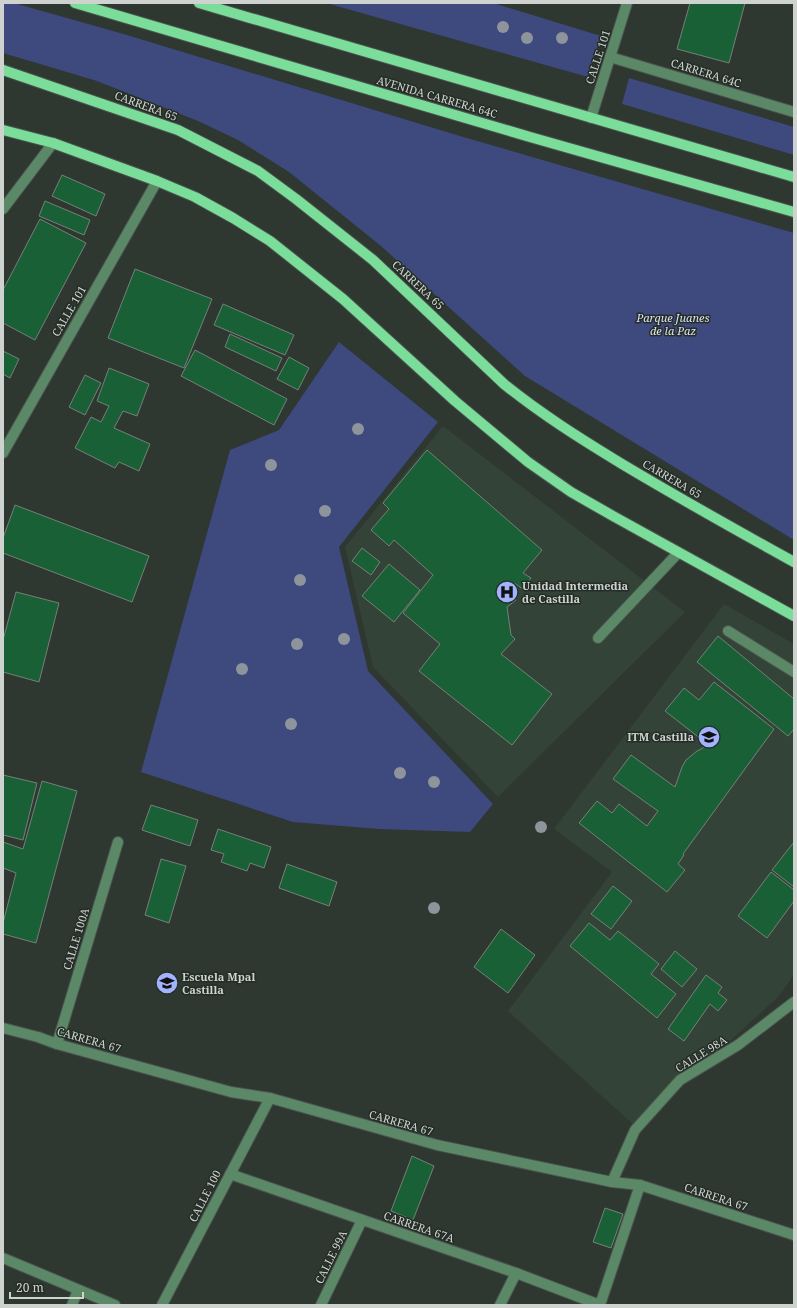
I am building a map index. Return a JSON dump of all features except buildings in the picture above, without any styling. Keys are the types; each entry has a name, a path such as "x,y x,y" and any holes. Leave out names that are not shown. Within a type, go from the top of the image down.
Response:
{"main road":[{"name":"AVENIDA CARRERA 64C","path":"75,3 522,135 794,212"},
{"name":"AVENIDA CARRERA 64C","path":"199,3 794,177"},
{"name":"CARRERA 65","path":"3,70 178,130 258,171 296,198 373,260 526,402 574,434 679,498 794,562"},
{"path":"3,130 53,143 156,181 195,197 233,218 270,242 344,299 454,401 528,462 571,492 678,553 794,616"}],"street":[{"name":"CALLE 101","path":"591,118 627,3"},
{"name":"CARRERA 64C","path":"610,57 794,112"},
{"path":"3,209 6,199 53,143"},
{"name":"CALLE 101","path":"3,453 5,443 156,181"},
{"path":"598,638 678,553"},
{"path":"728,631 794,672"},
{"name":"CALLE 100A","path":"57,1044 118,842"},
{"name":"CALLE 98A","path":"612,1182 635,1130 680,1080 738,1045 794,1002"},
{"name":"CARRERA 67","path":"3,1028 231,1092 270,1098 437,1145 612,1182 640,1185 794,1235"},
{"name":"CALLE 100","path":"162,1305 270,1098"},
{"name":"CARRERA 67A","path":"230,1174 516,1273 600,1304"},
{"path":"600,1304 640,1185"},
{"name":"CALLE 99A","path":"321,1305 362,1220"},
{"path":"3,1258 115,1305"},
{"path":"500,1305 516,1273"},
{"path":"72,1305 78,1290"}],"shaded area":[{"name":"Unidad Intermedia de Castilla","path":"443,426 685,612 498,797 373,667 345,547"},
{"name":"ITM Castilla","path":"724,604 794,644 794,975 779,996 636,1127 508,1011 612,872 554,829"}],"green space":[{"name":"Parque Juanes de la Paz","path":"3,3 14,3 127,35 460,136 794,233 794,540 525,376 381,246 289,172 238,140 198,121 97,81 3,53"},
{"path":"326,3 493,3 601,36 588,77"},
{"path":"629,78 794,127 794,155 622,104"},
{"path":"339,342 438,422 339,547 368,671 493,804 470,832 379,829 293,822 141,772 230,450 279,430"}],"place":[{"name":"Unidad Intermedia de Castilla","path":"507,592"},
{"name":"ITM Castilla","path":"709,737"},
{"name":"Escuela Mpal Castilla","path":"167,983"}]}
